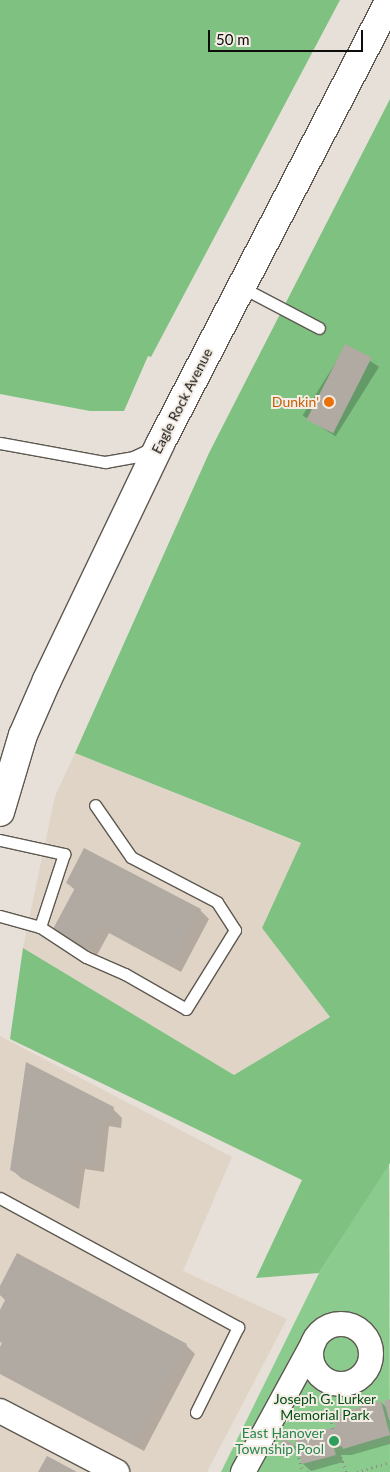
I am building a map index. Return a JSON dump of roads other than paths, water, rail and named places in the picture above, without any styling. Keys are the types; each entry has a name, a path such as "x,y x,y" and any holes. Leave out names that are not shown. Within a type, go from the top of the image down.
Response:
{"main road":[{"name":"Eagle Rock Avenue","path":"0,812 23,735 47,680 160,444 390,0"}],"street":[{"path":"243,1472 314,1342 327,1328 345,1324 362,1332 371,1350 367,1368 352,1381 333,1382 324,1378 313,1361 314,1342"},
{"path":"0,1411 13,1415 117,1472"}],"lane":[{"path":"240,287 319,328"},
{"path":"0,443 105,462 133,457 160,444"},
{"path":"0,916 40,927 86,957 125,974 186,1009 235,930 217,902 131,857 95,804"},
{"path":"0,840 64,854 40,927"},
{"path":"0,1198 238,1327 196,1412"}],"place":[{"name":"Dunkin'","path":"329,402"},
{"name":"East Hanover Township Pool","path":"334,1441"}],"park label":[{"name":"Joseph G. Lurker Memorial Park","path":"325,1408"}]}
